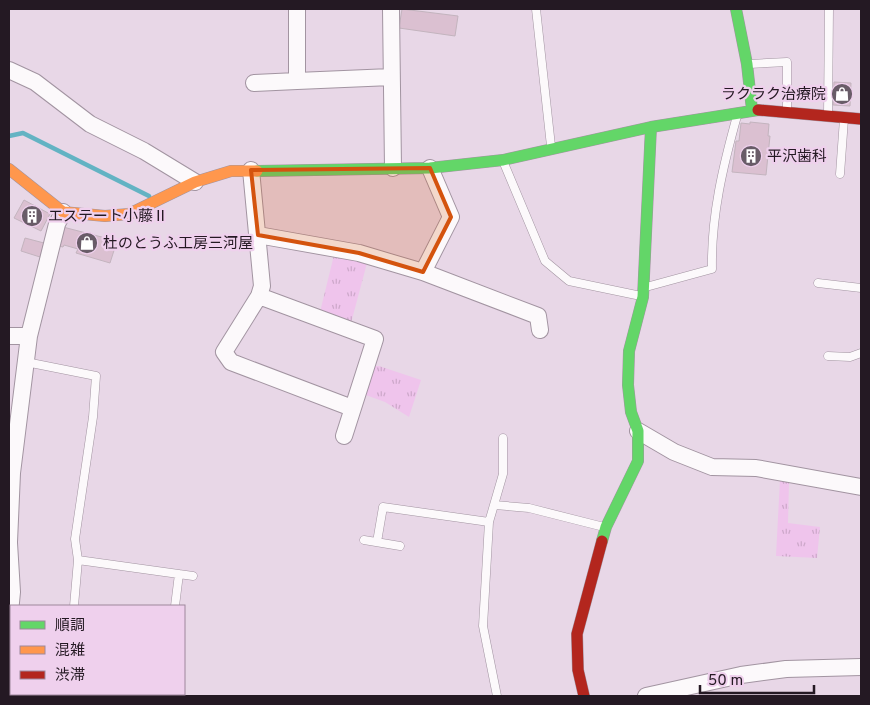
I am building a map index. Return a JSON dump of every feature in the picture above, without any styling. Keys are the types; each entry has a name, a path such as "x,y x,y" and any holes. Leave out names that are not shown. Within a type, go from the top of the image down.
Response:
{"street":[{"path":"297,9 298,81"},
{"path":"391,9 390,77 394,88 393,168"},
{"path":"736,9 747,64 752,110"},
{"path":"9,70 34,82 90,124 144,151 195,182"},
{"path":"254,82 390,77"},
{"path":"9,169 62,212 106,216 129,214 195,182 231,171 430,168 503,160 651,127 752,110 786,111 861,119"},
{"path":"584,696 578,670 577,634 606,527 638,461 638,431 631,412 628,386 629,351 643,292 651,127"},
{"path":"423,272 450,216 430,168"},
{"path":"250,170 262,286 259,296 224,352 231,362 352,408"},
{"path":"11,605 12,592 9,542 12,473 29,336 57,224 62,212"},
{"path":"258,235 359,253 423,272 538,316 540,330"},
{"path":"259,296 375,339 344,436"},
{"path":"9,336 29,336"},
{"path":"638,431 674,452 712,467 756,468 861,487"},
{"path":"646,696 690,691 741,674 786,669 861,667"}],"lane":[{"path":"536,9 551,149"},
{"path":"828,115 830,9"},
{"path":"747,64 787,62 786,111"},
{"path":"503,160 545,261 569,281 643,292 712,268 714,211 725,158 738,112"},
{"path":"840,174 844,117"},
{"path":"818,283 861,288"},
{"path":"828,356 850,357 861,353"},
{"path":"26,362 96,376 93,417 75,539 78,560 74,605"},
{"path":"497,696 483,626 488,522 495,505 503,474 503,438"},
{"path":"495,505 529,508 606,527"},
{"path":"377,542 382,507 488,522"},
{"path":"364,540 400,546"},
{"path":"78,560 193,576"},
{"path":"175,605 179,574"}],"highlighted area":[{"path":"430,168 451,217 423,272 359,253 258,235 251,170"}],"green space":[{"path":"334,255 367,263 351,323 320,312"},
{"path":"373,366 379,366 421,380 409,417 385,402 363,394"},
{"path":"780,480 789,482 788,523 820,527 817,558 776,556"}],"building":[{"path":"402,9 458,16 455,36 399,28"},
{"name":"ラクラク治療院","path":"834,82 851,83 850,106 833,105"},
{"name":"平沢歯科","path":"750,122 769,124 768,136 770,136 766,175 732,172 736,141 739,141 741,123 750,124"},
{"name":"エステート小藤Ⅱ","path":"24,200 50,214 41,231 14,218"},
{"name":"杜のとうふ工房三河屋","path":"63,227 117,241 110,263 76,253 78,249 64,245 63,247 58,246"},
{"name":"エステート小藤Ⅱ","path":"25,238 44,243 40,257 21,251"}],"waterway":[{"path":"9,136 23,133 149,196"}],"traffic: fast":[{"path":"736,9 747,64 752,110"},
{"path":"257,171 430,168 503,160 651,127 758,110"},
{"path":"602,541 606,527 638,461 638,431 631,412 628,385 629,351 643,297 651,127"}],"traffic: slow":[{"path":"9,169 63,212 105,216 129,214 195,182 231,171 257,171"}],"traffic: jam":[{"path":"758,110 861,119"},
{"path":"584,696 578,670 577,634 602,541"}],"place":[{"name":"ラクラク治療院","path":"842,94"},
{"name":"平沢歯科","path":"751,156"},
{"name":"エステート小藤Ⅱ","path":"32,216"},
{"name":"杜のとうふ工房三河屋","path":"87,243"}]}
